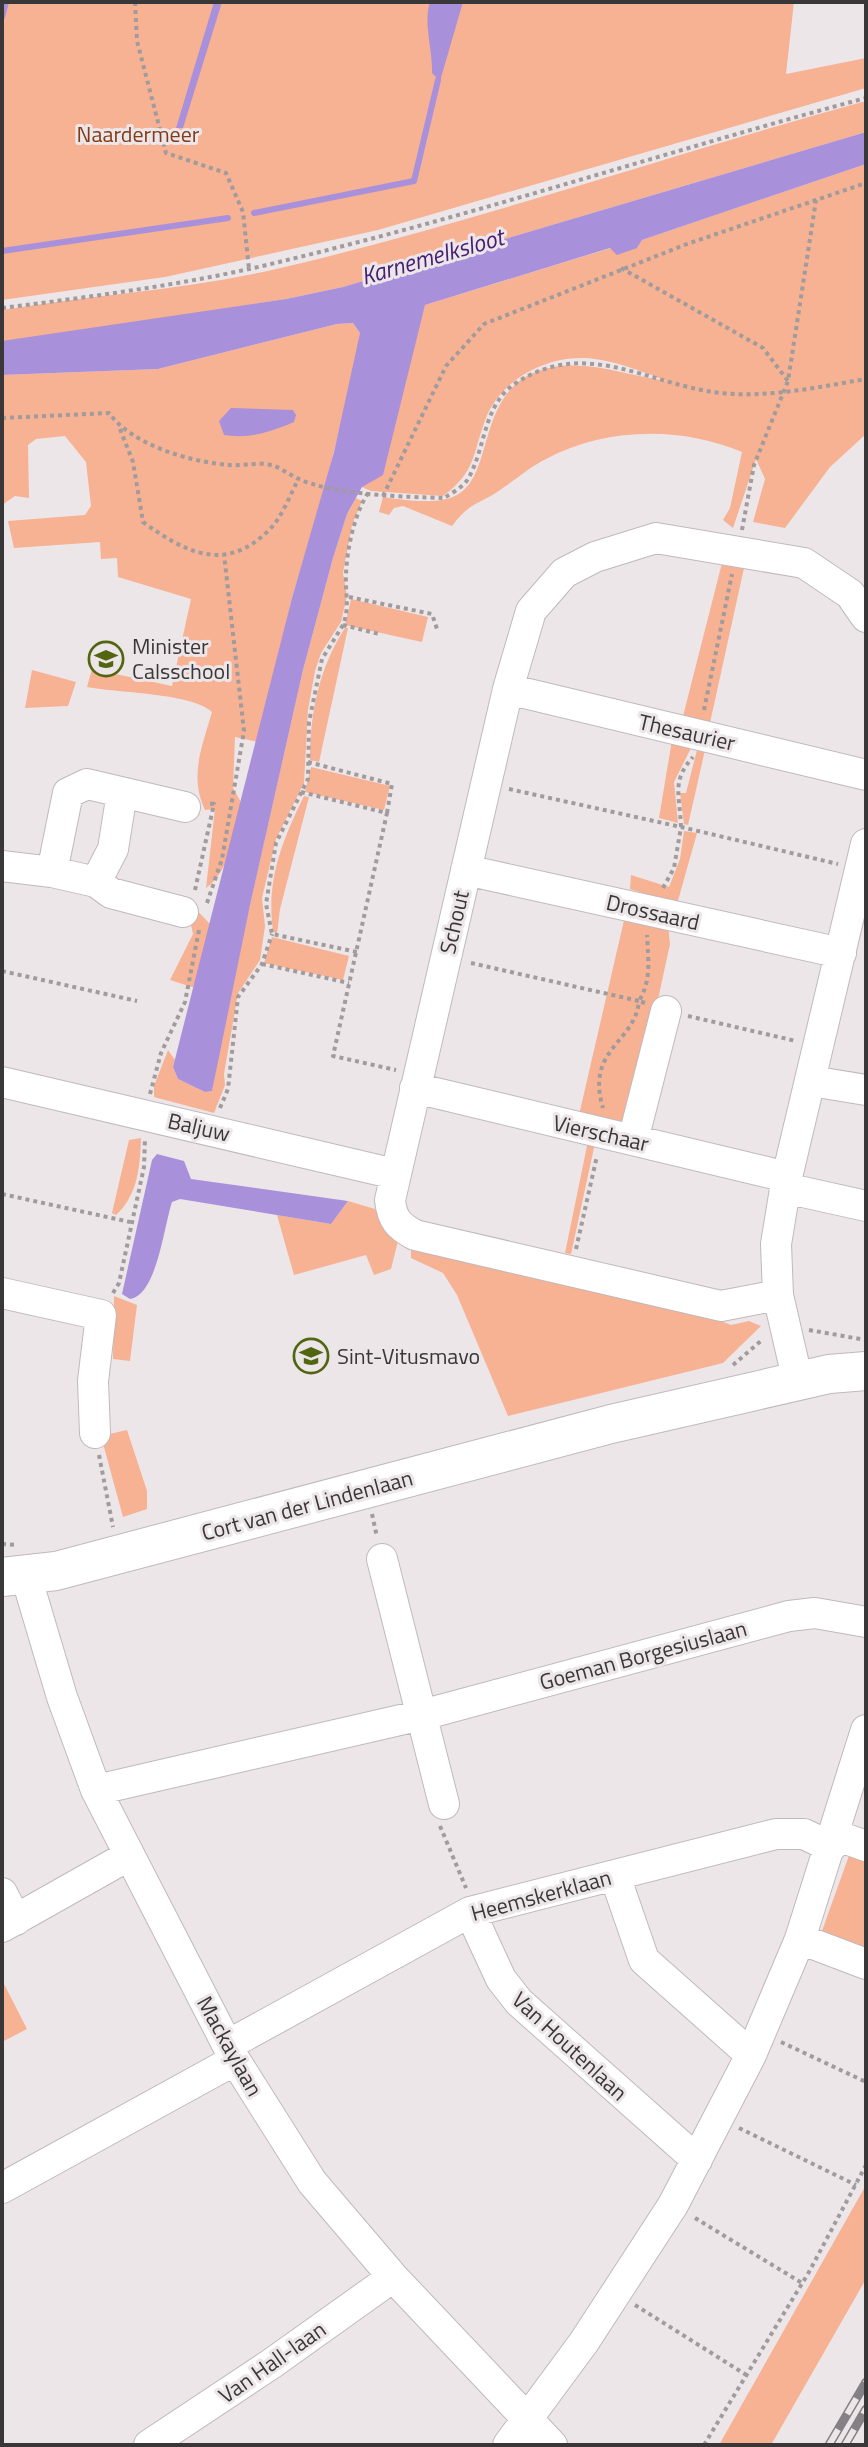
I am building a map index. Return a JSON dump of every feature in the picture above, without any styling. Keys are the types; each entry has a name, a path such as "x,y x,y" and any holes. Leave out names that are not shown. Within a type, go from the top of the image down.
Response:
{"main road":[{"name":"Cort van der Lindenlaan","path":"796,1375 843,1354 866,1355"},
{"name":"Cort van der Lindenlaan","path":"14,1576 611,1424 718,1386 796,1375 866,1371"}],"street":[{"name":"Schout","path":"778,1295 721,1306 415,1235 400,1228 391,1215 395,1174 508,689 531,611 564,573 595,557 656,538 804,563 861,595"},
{"name":"Thesaurier","path":"508,689 866,775"},
{"path":"52,872 68,793 87,784 185,807"},
{"path":"96,882 113,849 122,793"},
{"path":"796,1375 778,1295 776,1244 786,1182 841,953 858,919 863,857"},
{"path":"2,866 52,872 96,882 111,893 195,916"},
{"name":"Drossaard","path":"466,870 841,953"},
{"path":"633,1140 653,1006"},
{"path":"811,1081 866,1090"},
{"name":"Baljuw","path":"2,1082 147,1107 395,1174"},
{"name":"Vierschaar","path":"417,1082 866,1206"},
{"path":"2,1293 101,1315 93,1381 95,1433"},
{"path":"382,1559 444,1804"},
{"name":"Mackaylaan","path":"14,1576 96,1790 128,1856 232,2052 312,2182 393,2277 552,2445"},
{"name":"Goeman Borgesiuslaan","path":"96,1790 422,1715 789,1616 815,1613 866,1622"},
{"path":"508,2445 529,2421 617,2293 673,2205 719,2118 756,2044 800,1939 866,1730"},
{"name":"Heemskerklaan","path":"2,2188 470,1912 776,1834 804,1834 866,1846"},
{"path":"2,1893 9,1923 128,1856"},
{"path":"615,1876 644,1960 756,2044"},
{"name":"Van Houtenlaan","path":"470,1912 501,1979 519,2002 697,2160"},
{"path":"800,1939 866,1964"},
{"name":"Van Hall-laan","path":"149,2445 271,2364 393,2277"}],"path":[{"path":"135,2 137,41 166,153 226,173 243,212 249,269"},
{"path":"2,308 249,269 466,214 692,145 866,98"},
{"path":"383,496 446,366 484,324 621,268 864,183"},
{"path":"786,392 816,200"},
{"path":"621,268 763,348 788,381"},
{"path":"120,429 183,456 228,465 265,464 287,470 299,479 383,496 444,498 467,481 489,416 506,390 547,366 589,361 721,393 786,392 866,379"},
{"path":"2,418 95,411 109,413 120,429 133,462 143,522 198,555 218,556 251,544 272,527 299,479"},
{"path":"218,1115 228,1089 238,997 262,964 272,934 266,904 276,843 308,779 309,722 322,659 343,625 349,597 348,561 356,519 365,493"},
{"path":"101,1315 119,1283 144,1167 147,1107 161,1053 185,1002 195,916 222,859 244,731 224,554"},
{"path":"349,597 432,614 437,629"},
{"path":"343,625 379,634"},
{"path":"653,1006 647,987 647,911 674,868 681,827 679,775 684,764 692,761 699,735"},
{"path":"307,762 392,784 333,1056 417,1082"},
{"path":"487,784 681,827 863,857"},
{"path":"301,792 387,813"},
{"path":"185,807 194,800 214,804 191,906 195,916"},
{"path":"272,934 357,952"},
{"path":"445,957 819,1047"},
{"path":"262,964 349,983"},
{"path":"2,971 137,1001"},
{"path":"2,1194 130,1222"},
{"path":"95,1433 113,1527"},
{"path":"444,1804 440,1825 469,1897 470,1912"},
{"path":"756,2044 866,2082"},
{"path":"719,2118 856,2185"},
{"path":"704,2445 802,2283 866,2165"},
{"path":"673,2205 802,2283"},
{"path":"617,2293 748,2376"}],"green space":[{"name":"Naardermeer","path":"2,2 794,2 786,74 866,58 866,88 378,230 165,277 2,300"},
{"path":"866,101 866,132 343,287 286,299 2,344 2,310 204,283 347,252"},
{"path":"866,164 866,434 830,467 785,528 753,522 765,479 756,459 733,528 723,520 730,508 742,452 669,434 618,436 569,448 540,462 469,508 452,526 403,506 394,508 389,515 379,512 383,497 434,501 450,498 465,489 475,473 497,411 508,392 527,376 553,367 583,366 667,381 627,366 585,358 570,358 540,366 513,382 486,418 468,470 443,496 371,491 362,487 370,479 425,305 611,248 637,248 642,240"},
{"path":"353,323 360,333 359,351 326,483 292,598 258,742 235,737 233,788 242,804 234,839 221,871 206,888 215,809 205,810 200,797 198,773 201,749 212,712 172,697 87,687 92,669 172,686 191,599 118,577 117,558 101,559 100,542 14,548 8,521 85,515 91,506 86,462 65,436 36,439 28,445 29,498 15,496 2,505 2,375 158,369 337,324"},
{"path":"356,498 362,501 352,525 343,573 347,596 341,622 321,653 315,671 308,710 304,783 276,839 262,898 265,926 260,960 238,993 224,1074 225,1085 214,1113 154,1097 154,1086 168,1050 175,1060 173,1067 178,1079 205,1092 212,1091 228,1001 303,670 333,558 347,514"},
{"path":"722,563 744,568 708,732 680,728"},
{"path":"351,599 428,617 422,642 345,625"},
{"path":"345,628 348,628 319,762 310,760 312,725 322,675"},
{"path":"32,670 76,682 68,706 25,708"},
{"path":"672,740 693,744 674,782 678,823 659,818"},
{"path":"697,750 705,750 688,825 684,824 680,793 686,793"},
{"path":"311,767 390,786 384,810 305,792"},
{"path":"304,796 309,797 280,909 277,934 273,931 271,912 274,878 283,845"},
{"path":"684,831 697,833 677,904 630,889 631,875 669,887 680,859"},
{"path":"185,898 211,925 195,988 170,980 193,934"},
{"path":"625,916 668,925 670,944 630,1128 579,1115"},
{"path":"272,937 349,956 343,980 264,963"},
{"path":"141,1138 133,1189 116,1215 112,1213 129,1140"},
{"path":"588,1141 595,1143 571,1254 565,1253"},
{"path":"348,1201 375,1209 384,1226 399,1237 391,1269 374,1275 366,1255 294,1275 277,1215 331,1224"},
{"path":"411,1241 687,1308 731,1325 749,1321 761,1326 723,1363 508,1416 457,1295 443,1273 411,1258"},
{"path":"114,1296 137,1305 130,1361 113,1359"},
{"path":"127,1430 147,1491 147,1509 123,1517 101,1436"},
{"path":"851,1850 866,1850 866,1960 818,1942"},
{"path":"2,1980 27,2029 2,2042"},
{"path":"866,2185 866,2279 771,2445 719,2445"}],"shaded area":[{"path":"214,2 222,2 183,128 176,128"},
{"path":"430,2 463,2 440,81 432,73 428,19"},
{"path":"866,132 866,164 642,240 637,248 617,255 610,248 425,305 383,475 362,487 347,514 333,558 303,670 212,1091 205,1092 178,1079 173,1067 292,598 334,452 360,333 353,323 337,324 158,369 2,375 2,341 286,299 343,287"},
{"path":"231,408 293,410 296,415 294,422 268,432 224,435 219,421"},
{"path":"157,1154 184,1161 191,1179 348,1201 331,1224 180,1199 172,1202 153,1273 147,1286 130,1299 122,1294 152,1160"}],"waterway":[{"path":"2,17 6,2"},
{"path":"254,213 414,181 438,80"},
{"path":"2,251 228,218"}],"railway":[{"path":"829,2445 866,2382"},
{"path":"845,2445 866,2409"}],"place":[{"name":"Minister Calsschool","path":"106,659"},
{"name":"Sint-Vitusmavo","path":"311,1356"}],"water label":[{"name":"Karnemelksloot","path":"432,256"}]}
